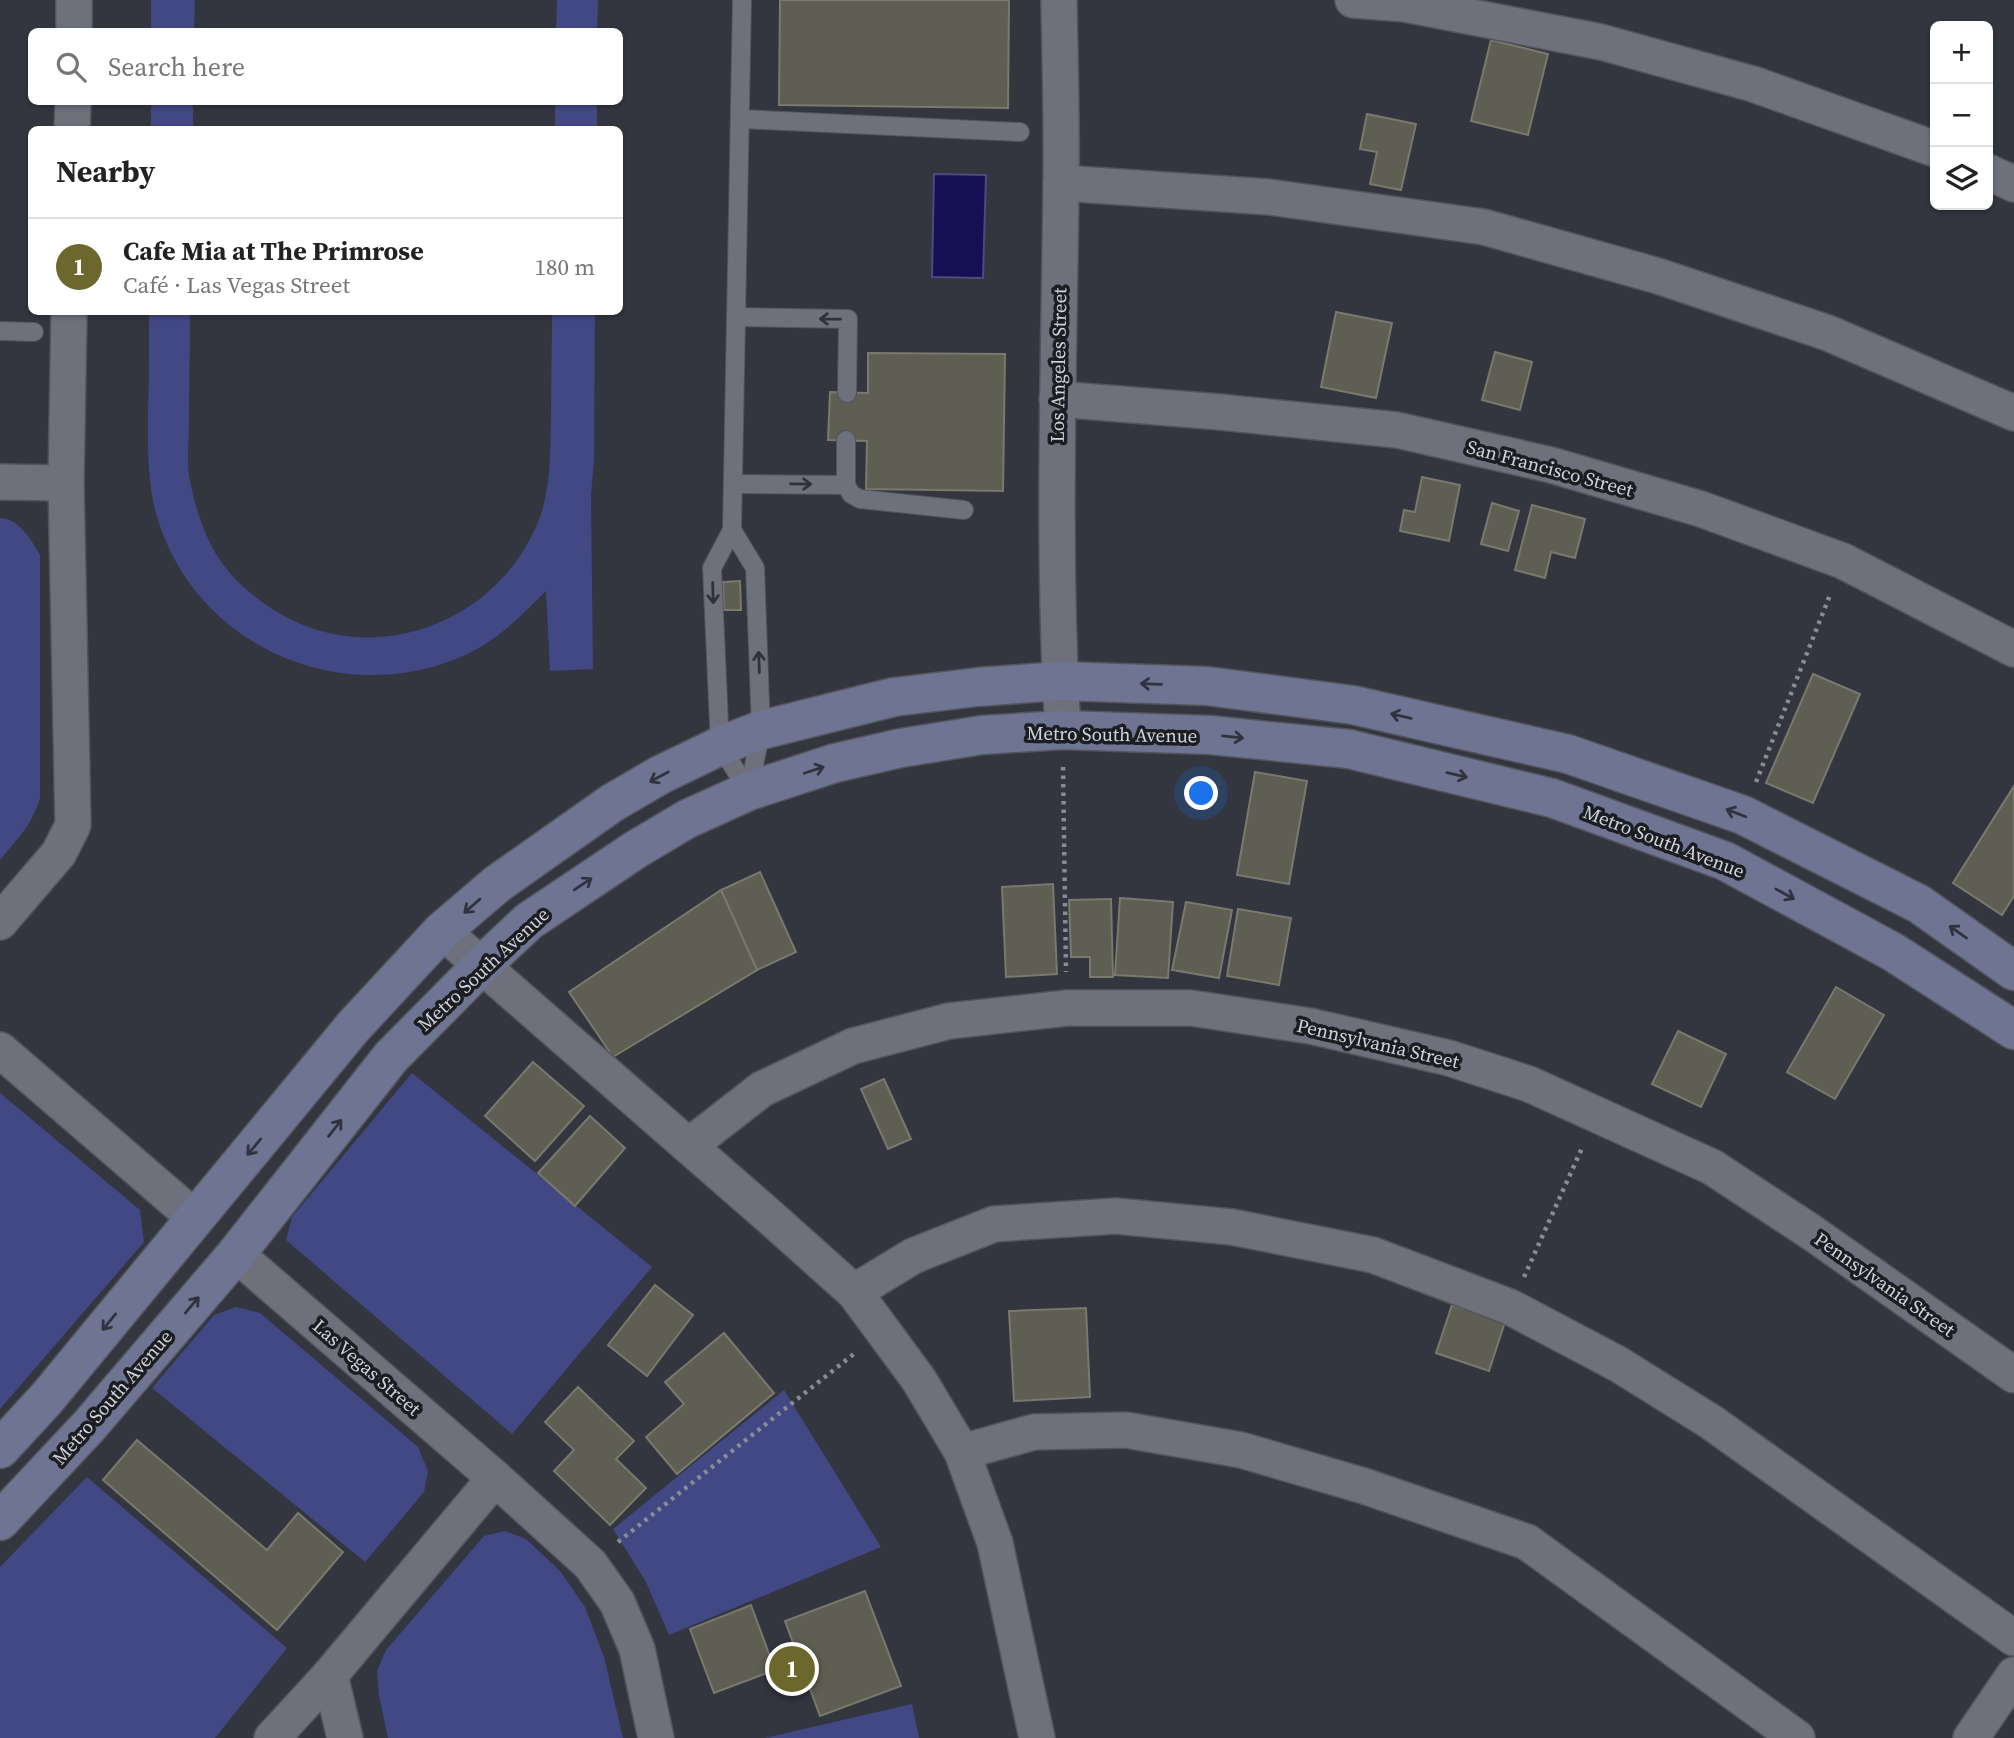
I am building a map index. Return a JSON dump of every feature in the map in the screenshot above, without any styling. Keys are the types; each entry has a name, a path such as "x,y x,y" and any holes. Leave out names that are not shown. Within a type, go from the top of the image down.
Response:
{"street":[{"path":"74,0 74,28"},
{"name":"Los Angeles Street","path":"1059,0 1061,183 1057,399 1060,681 1063,730"},
{"path":"1353,0 1405,4 1601,42 1753,84 1930,147"},
{"path":"72,126 73,105"},
{"path":"1993,174 2014,184"},
{"path":"1061,183 1269,197 1484,227 1658,276 1828,332 2014,413"},
{"path":"0,922 58,852 73,825 66,483 69,315"},
{"name":"San Francisco Street","path":"1057,399 1397,430 1551,465 1702,509 1843,561 2014,649"},
{"path":"0,482 66,483"},
{"path":"0,1449 47,1398 354,1027 442,931 497,884 612,803 660,775 719,746 761,730 894,697 1060,681 1207,686 1353,705 1568,754 1743,815 1919,904 2014,971"},
{"name":"Metro South Avenue","path":"0,1521 89,1426 236,1254 391,1057 529,921 612,864 687,819 749,791 835,763 901,748 982,735 1063,730 1210,735 1349,749 1552,798 1725,861 1893,952 2014,1030"},
{"path":"442,931 690,1145 854,1292 883,1331 919,1380 961,1452 995,1544 1037,1738"},
{"name":"Pennsylvania Street","path":"690,1145 762,1089 853,1046 949,1021 1067,1008 1191,1008 1310,1026 1449,1058 1529,1084 1712,1167 2014,1375"},
{"name":"Las Vegas Street","path":"0,1050 495,1478 590,1564 617,1602 636,1649 656,1738"},
{"path":"854,1292 913,1256 994,1224 1116,1216 1232,1227 1373,1255 1510,1307 1618,1364 1711,1422 2014,1638"},
{"path":"961,1452 1034,1432 1126,1430 1241,1450 1376,1490 1527,1542 1797,1738"},
{"path":"272,1738 330,1675 495,1478"},
{"path":"330,1675 345,1738"},
{"path":"1971,1738 2014,1675"}],"lane":[{"path":"742,0 732,530 712,568 719,746 749,791"},
{"path":"740,119 1020,132"},
{"path":"736,317 848,319 847,393"},
{"path":"0,331 34,332"},
{"path":"846,440 846,485 850,494 860,499 964,510"},
{"path":"733,484 846,485"},
{"path":"732,530 755,568 761,730 749,791"}],"path":[{"path":"1743,815 1843,561"},
{"path":"1063,730 1067,1008"},
{"path":"1510,1307 1597,1115"},
{"path":"590,1564 883,1331"}],"shaded area":[{"path":"151,0 195,0 194,28 151,28"},
{"path":"557,0 598,0 597,28 556,28"},
{"path":"151,105 193,105 193,126 151,126"},
{"path":"555,105 597,105 597,126 555,126"},
{"path":"934,174 986,175 983,278 932,277"},
{"path":"149,315 190,315 189,478 201,521 220,560 256,598 302,625 342,635 382,637 421,629 458,614 490,590 518,559 538,522 548,482 552,315 595,315 594,460 591,495 593,669 550,671 546,591 487,643 463,656 416,671 368,675 321,669 277,654 237,630 202,599 174,559 156,513 148,451"},
{"path":"0,518 19,526 40,555 40,798 29,824 0,860"},
{"path":"412,1073 652,1267 512,1434 286,1240 292,1217"},
{"path":"0,1093 140,1210 144,1242 0,1409"},
{"path":"236,1307 260,1313 418,1447 428,1471 424,1492 365,1562 152,1388 214,1315"},
{"path":"784,1390 881,1547 669,1635 646,1582 613,1529"},
{"path":"87,1477 287,1648 215,1738 0,1738 0,1567"},
{"path":"505,1531 526,1539 560,1571 585,1607 604,1657 623,1738 388,1738 377,1671 386,1650 484,1536"},
{"path":"912,1704 919,1738 765,1738"}],"building":[{"path":"780,0 1009,0 1008,108 779,105"},
{"path":"1491,40 1548,54 1528,135 1471,121"},
{"path":"1367,114 1416,124 1401,190 1370,184 1377,152 1360,149"},
{"path":"1336,312 1392,323 1376,398 1321,387"},
{"path":"1495,352 1532,362 1520,410 1482,400"},
{"path":"868,353 1005,354 1003,491 866,489 867,441 828,440 830,392 868,393"},
{"path":"1422,477 1460,485 1449,541 1400,531 1404,510 1415,512"},
{"path":"1492,503 1519,511 1508,551 1481,544"},
{"path":"1532,505 1585,519 1575,558 1551,552 1545,578 1515,570"},
{"path":"740,581 741,610 724,610 723,582"},
{"path":"1813,674 1860,694 1813,803 1766,783"},
{"path":"1255,772 1307,781 1289,884 1237,875"},
{"path":"2014,786 2014,896 2002,915 1953,883"},
{"path":"760,872 796,952 757,970 721,890"},
{"path":"1053,884 1057,974 1006,977 1002,887"},
{"path":"721,890 757,970 613,1057 569,992"},
{"path":"1120,898 1173,902 1168,978 1115,975"},
{"path":"1111,899 1113,977 1090,977 1090,957 1071,957 1069,900"},
{"path":"1186,902 1232,910 1219,978 1172,970"},
{"path":"1238,909 1291,918 1279,985 1227,976"},
{"path":"1836,987 1884,1015 1835,1099 1787,1072"},
{"path":"1678,1031 1726,1054 1701,1107 1652,1084"},
{"path":"533,1062 584,1106 535,1161 485,1116"},
{"path":"884,1079 911,1139 888,1149 861,1089"},
{"path":"590,1116 625,1148 575,1206 538,1173"},
{"path":"655,1285 693,1315 647,1376 608,1345"},
{"path":"1452,1305 1505,1322 1489,1371 1436,1353"},
{"path":"1086,1308 1090,1397 1014,1401 1009,1311"},
{"path":"724,1333 774,1393 677,1474 646,1437 684,1404 665,1382"},
{"path":"578,1387 634,1441 616,1459 646,1488 610,1525 554,1471 574,1450 545,1422"},
{"path":"137,1440 267,1550 298,1513 343,1552 277,1630 103,1480"},
{"path":"865,1591 901,1686 820,1716 785,1621"},
{"path":"751,1605 775,1670 714,1693 690,1629"}],"place":[{"name":"Cafe Mia at The Primrose","path":"792,1669"}]}
